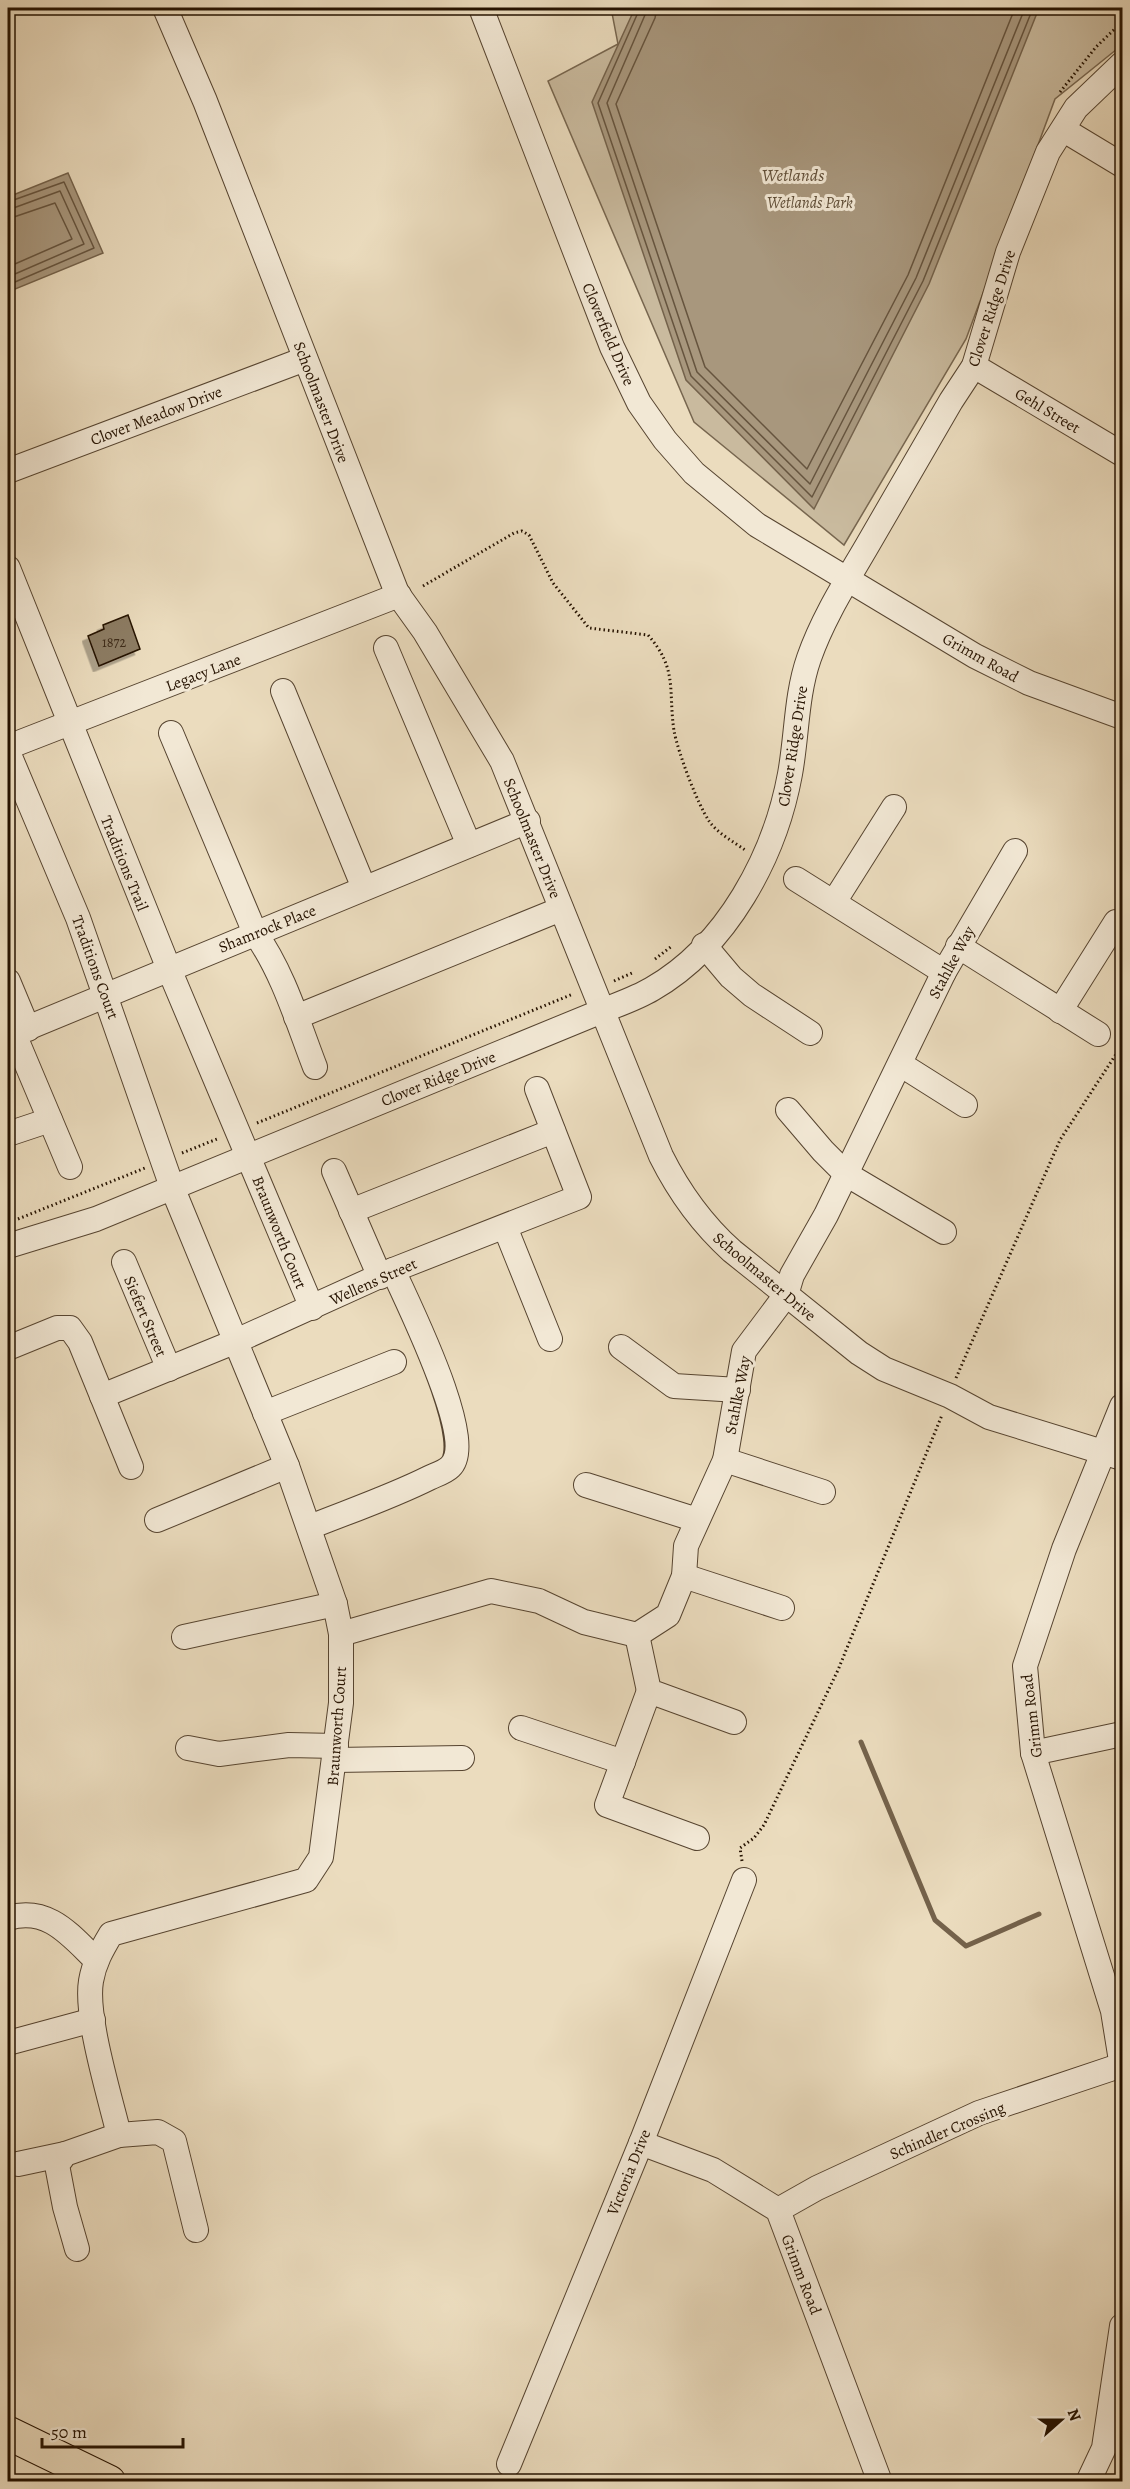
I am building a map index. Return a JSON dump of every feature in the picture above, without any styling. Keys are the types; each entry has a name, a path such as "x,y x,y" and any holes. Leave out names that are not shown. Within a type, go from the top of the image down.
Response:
{"highway":[{"path":"8,2433 109,2481"},
{"path":"8,2457 73,2481"}],"street":[{"name":"Schoolmaster Drive","path":"165,8 205,101 399,595 425,632 502,761 661,1156 675,1184 715,1236 859,1353 884,1369 950,1396 989,1418 1113,1456"},
{"name":"Cloverfield Drive","path":"481,8 612,347 639,403 672,448 723,500 756,525 848,578"},
{"name":"Clover Ridge Drive","path":"8,1246 96,1219 602,1011 652,989 685,964 704,945 748,890 767,854 784,803 799,699 808,659 825,619 951,401 974,366 1008,252 1048,152 1076,108 1122,64"},
{"path":"1064,130 1122,165"},
{"name":"Clover Meadow Drive","path":"8,471 305,359"},
{"name":"Gehl Street","path":"974,366 1122,454"},
{"name":"Traditions Trail","path":"8,568 69,725 169,969 249,1156"},
{"name":"Grimm Road","path":"848,578 1000,670 1054,693 1122,717"},
{"name":"Legacy Lane","path":"8,747 399,595"},
{"path":"386,648 470,845"},
{"path":"282,691 364,888"},
{"path":"171,733 255,933 265,946 296,1017 315,1068"},
{"name":"Traditions Court","path":"8,752 106,994 172,1187"},
{"path":"834,902 894,807"},
{"name":"Shamrock Place","path":"16,1033 528,821"},
{"name":"Stahlke Way","path":"637,1635 668,1614 684,1576 686,1546 725,1460 744,1351 786,1295 792,1275 846,1174 944,972 1015,850"},
{"path":"796,879 944,972"},
{"path":"296,1017 561,909"},
{"path":"1060,1011 1116,922"},
{"path":"704,945 731,977 752,995 810,1033"},
{"path":"958,946 1098,1034"},
{"path":"8,981 16,1033 70,1167"},
{"path":"900,1064 966,1105"},
{"path":"351,1211 554,1131 537,1089"},
{"path":"788,1110 823,1152 846,1174 944,1232"},
{"path":"8,1134 50,1120"},
{"name":"Wellens Street","path":"169,1369 386,1274 579,1197 554,1131"},
{"name":"Braunworth Court","path":"249,1156 312,1308"},
{"path":"310,1527 414,1485 450,1467 458,1454 457,1432 445,1395 386,1274 351,1211 334,1170"},
{"name":"Braunworth Court","path":"119,2135 93,2020 91,1983 96,1960 111,1934 306,1880 321,1857 341,1703 341,1634 335,1604 310,1527 172,1187"},
{"path":"505,1227 550,1339"},
{"name":"Siefert Street","path":"102,1396 169,1369 124,1262"},
{"path":"8,1348 57,1328 70,1328 80,1342 131,1467"},
{"path":"621,1347 674,1386 738,1390"},
{"path":"265,1413 394,1362"},
{"name":"Grimm Road","path":"1122,1406 1113,1456 1064,1549 1025,1666 1033,1753 1113,2011 1122,2066"},
{"path":"725,1460 824,1492"},
{"path":"158,1520 287,1466"},
{"path":"586,1485 697,1520"},
{"path":"684,1576 782,1608"},
{"path":"341,1634 491,1591 539,1601 584,1622 637,1635 649,1691 607,1805 698,1838"},
{"path":"184,1637 335,1604"},
{"path":"649,1691 734,1722"},
{"path":"521,1728 623,1762"},
{"path":"1033,1753 1122,1734"},
{"path":"188,1748 219,1754 289,1745 335,1753 462,1758"},
{"name":"Victoria Drive","path":"509,2464 641,2143 744,1880"},
{"path":"8,1918 20,1914 42,1916 67,1932 96,1960"},
{"path":"8,2043 93,2020"},
{"name":"Schindler Crossing","path":"778,2210 817,2188 979,2113 1122,2066"},
{"path":"18,2164 65,2154 119,2135 158,2132 174,2141 196,2230"},
{"path":"641,2143 713,2170 778,2210"},
{"path":"65,2154 57,2165 65,2207 77,2249"},
{"name":"Grimm Road","path":"778,2210 880,2481"},
{"path":"1088,2481 1104,2448 1122,2326"}],"path":[{"path":"423,586 514,533 522,531 529,535 553,583 589,628 648,635 662,651 669,665 674,729 679,755 710,821 746,850"},
{"path":"256,1123 581,990"},
{"path":"744,1880 740,1848 754,1838 764,1825 838,1670 950,1396 964,1356 1060,1140 1122,1045"},
{"path":"179,1154 222,1137"},
{"path":"8,1223 146,1168"}],"green space":[{"name":"Wetlands","path":"611,8 1122,8 1122,45 1055,99 966,339 844,545 694,422 548,81 618,44"}],"water":[{"name":"Wetlands","path":"635,8 1039,8 929,284 814,509 686,380 592,102"},
{"path":"68,173 103,253 8,292 8,197"}],"building":[{"path":"128,615 140,649 99,666 88,636 104,629 103,625"}],"waterway":[{"path":"861,1742 935,1920 966,1946 1039,1914"}],"park label":[{"name":"Wetlands Park","path":"810,202"}]}
